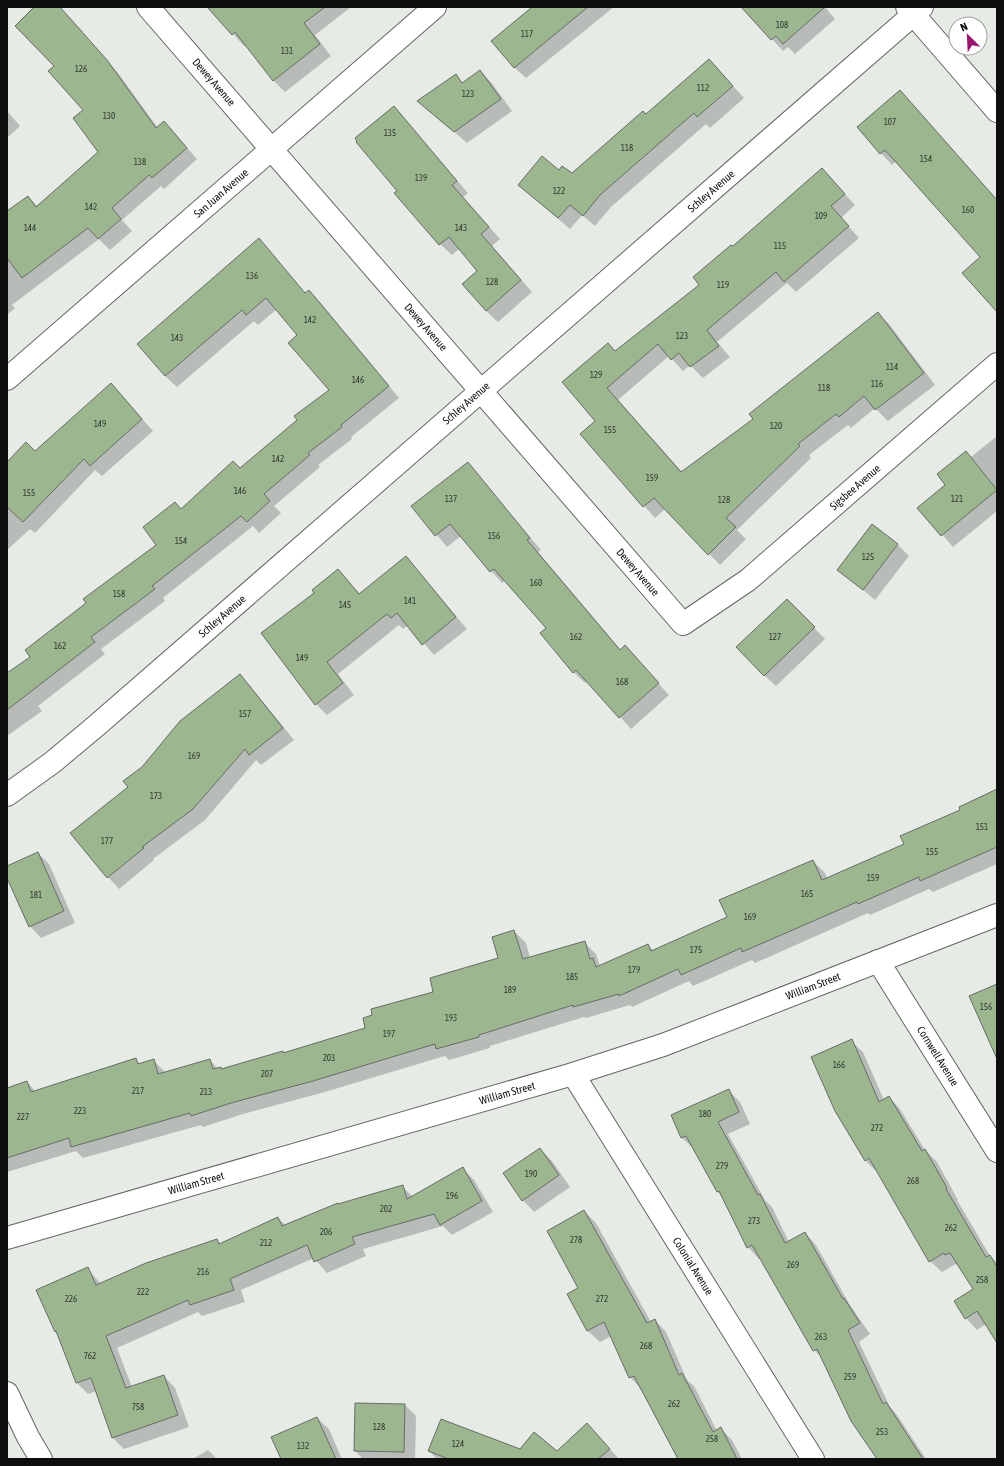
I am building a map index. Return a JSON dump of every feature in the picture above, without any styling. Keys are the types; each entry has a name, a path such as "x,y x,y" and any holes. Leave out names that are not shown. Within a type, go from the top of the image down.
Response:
{"street":[{"name":"Dewey Avenue","path":"148,7 683,624 709,606"},
{"name":"San Juan Avenue","path":"7,379 435,7"},
{"path":"914,9 997,111"},
{"name":"Schley Avenue","path":"7,795 53,762 96,726 481,391 914,9"},
{"name":"Sigsbee Avenue","path":"709,606 748,580 997,364"},
{"name":"William Street","path":"7,1238 573,1074 663,1045 997,915"},
{"name":"Cornwell Avenue","path":"878,961 997,1151"},
{"name":"Colonial Avenue","path":"573,1074 813,1459"},
{"path":"7,1393 28,1437 41,1459"}],"building":[{"path":"34,7 60,7 107,60 156,128 164,121 187,148 152,178 149,175 112,208 121,219 98,239 88,228 22,278 7,258 7,211 28,196 36,207 98,152 73,118 83,110 48,71 54,66 15,26"},
{"path":"207,7 325,7 304,23 320,44 273,81 235,32 232,35"},
{"path":"532,7 588,7 514,68 491,41"},
{"path":"741,7 825,7 783,44 776,36 771,40"},
{"path":"709,59 733,86 697,117 694,113 600,195 583,216 570,205 558,218 518,185 542,156 559,170 562,166 572,173 643,111 646,114"},
{"path":"480,70 501,99 454,132 417,101 456,74 462,83"},
{"path":"900,90 997,200 997,312 962,273 980,257 885,150 880,154 857,127"},
{"path":"394,106 457,181 452,185 489,227 481,234 521,280 486,311 462,284 477,271 449,237 439,245 394,193 397,191 356,142 357,141 355,138"},
{"path":"822,168 845,194 831,206 849,226 784,282 776,272 707,330 719,346 690,367 679,353 671,360 658,344 607,388 681,472 753,419 749,414 878,312 924,373 875,410 864,396 839,417 836,414 798,444 800,446 726,518 736,527 708,555 654,498 643,507 580,434 595,421 562,382 608,343 615,351 699,285 693,277 731,245 733,246"},
{"path":"259,238 305,293 309,290 389,386 341,425 342,427 308,453 310,455 264,494 270,501 247,522 241,516 152,586 155,589 91,637 95,642 7,710 7,673 30,657 25,650 86,603 83,599 156,545 143,527 175,502 181,509 233,461 240,468 297,420 294,416 329,390 288,343 297,335 266,298 246,315 242,310 165,376 137,344"},
{"path":"111,383 142,419 90,466 84,459 23,522 7,507 7,462 26,442 35,451"},
{"path":"966,451 997,490 941,536 917,508 945,485 937,474"},
{"path":"468,462 530,538 527,540 620,650 625,645 659,683 619,718 576,670 573,673 540,633 546,628 494,569 490,572 450,524 435,536 411,506"},
{"path":"872,524 898,544 863,590 837,570"},
{"path":"406,556 456,617 422,645 397,613 391,618 387,614 327,662 343,683 315,705 261,633 314,593 312,590 338,569 359,594"},
{"path":"787,599 815,627 764,676 736,647"},
{"path":"240,674 283,728 249,755 245,749 193,809 142,847 144,848 107,878 70,833 128,787 123,781 142,767 180,721"},
{"path":"997,789 997,847 920,881 919,877 742,952 741,948 681,975 678,969 619,996 619,994 573,1007 573,1005 479,1035 479,1037 436,1049 435,1044 191,1116 190,1113 71,1147 69,1138 7,1158 7,1088 27,1081 31,1092 136,1058 138,1064 154,1059 158,1074 210,1059 213,1069 221,1067 221,1069 283,1051 283,1053 365,1028 363,1018 372,1015 371,1009 433,992 430,978 498,958 492,937 514,930 523,959 585,941 590,959 593,958 596,967 648,944 651,951 727,917 719,900 813,860 822,880 904,844 900,836 960,810 959,807"},
{"path":"38,852 64,911 29,927 7,878 7,866"},
{"path":"997,984 997,1059 969,996"},
{"path":"852,1039 879,1102 889,1096 922,1151 925,1149 947,1188 946,1189 986,1257 990,1255 997,1267 997,1343 977,1311 965,1319 954,1301 973,1289 950,1253 945,1255 944,1253 929,1262 869,1158 865,1161 835,1111 811,1057"},
{"path":"729,1089 739,1112 718,1122 758,1195 760,1194 785,1243 805,1232 843,1299 844,1298 860,1323 848,1330 883,1404 886,1402 923,1459 877,1459 851,1421 817,1349 813,1351 752,1245 747,1248 719,1191 717,1192 686,1136 681,1138 671,1115"},
{"path":"540,1148 559,1175 522,1201 503,1173"},
{"path":"463,1167 482,1201 440,1225 434,1214 352,1237 355,1244 314,1262 307,1245 230,1279 234,1290 190,1305 188,1300 106,1336 126,1388 164,1375 178,1415 112,1438 91,1378 76,1383 56,1331 55,1332 36,1290 88,1267 96,1285 146,1263 217,1239 219,1244 278,1217 282,1226 338,1203 403,1185 407,1199"},
{"path":"584,1210 647,1323 655,1319 679,1375 682,1373 713,1432 721,1427 737,1459 678,1459 634,1376 629,1378 604,1322 587,1331 567,1294 578,1288 547,1231"},
{"path":"355,1403 405,1404 404,1452 354,1451"},
{"path":"317,1417 336,1459 281,1459 271,1437"},
{"path":"441,1419 520,1449 534,1432 557,1451 587,1423 610,1449 598,1459 449,1459 428,1451"}]}
